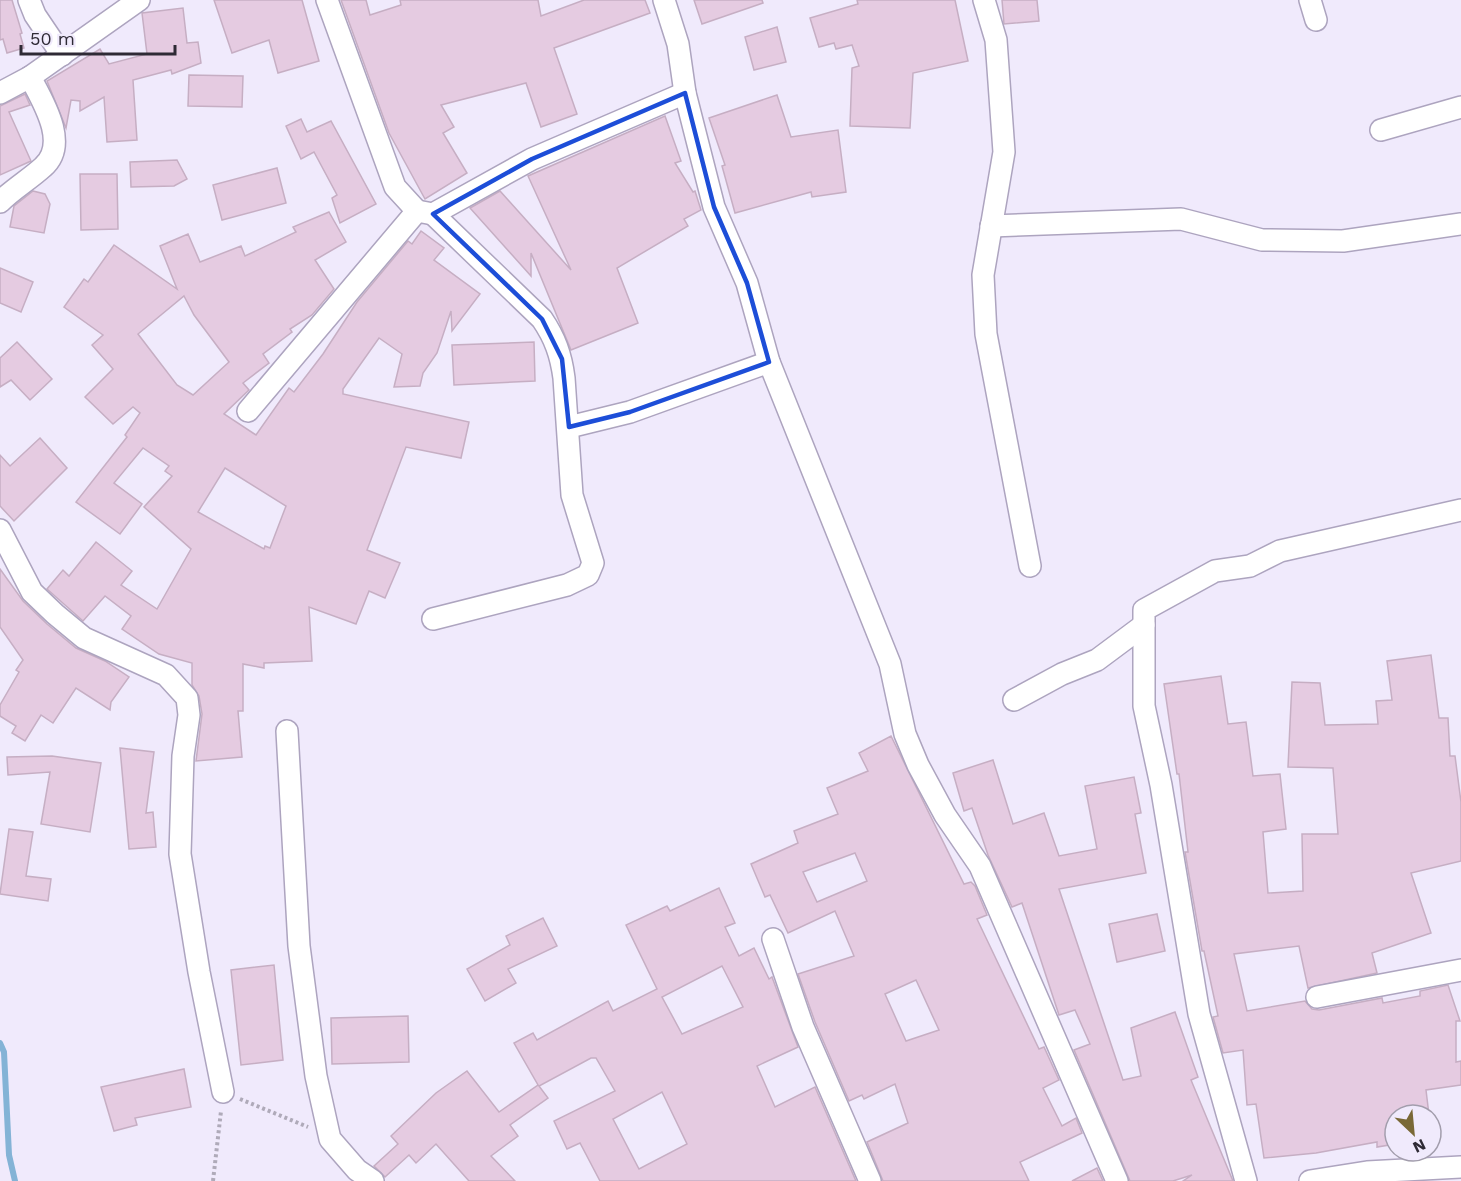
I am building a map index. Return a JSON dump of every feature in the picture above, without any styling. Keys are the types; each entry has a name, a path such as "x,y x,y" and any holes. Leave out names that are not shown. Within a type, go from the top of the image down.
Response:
{"street":[{"path":"29,0 35,15 62,55"},
{"path":"0,93 30,77 140,0"},
{"path":"327,0 395,188 542,319 553,336 561,359 569,427 572,495 592,563 588,575 567,585 433,620"},
{"path":"664,0 678,44 685,93 714,207 747,283 769,362 890,664 905,734 918,765 945,815 980,866 1117,1181"},
{"path":"984,0 996,40 1003,111 1004,152 983,275 986,334 1030,566"},
{"path":"0,202 46,165 51,153 54,135 48,113 30,77"},
{"path":"248,411 425,213 532,159 685,93"},
{"path":"1381,130 1461,108"},
{"path":"991,225 1181,219 1262,240 1343,241 1461,224"},
{"path":"569,427 630,412 769,362"},
{"path":"1245,1181 1199,1014 1161,785 1144,706 1144,610 1215,571 1250,566 1280,551 1461,510"},
{"path":"0,530 32,592 55,614 84,638 166,675 187,698 189,715 183,756 180,854 199,972 223,1092"},
{"path":"1014,700 1062,674 1097,660 1144,625"},
{"path":"287,730 299,946 316,1076 330,1139 365,1175"},
{"path":"773,939 803,1027 870,1181"},
{"path":"1317,997 1461,970"},
{"path":"1310,1181 1461,1167"}],"path":[{"path":"213,1181 223,1092 330,1139"}],"highlighted area":[{"path":"685,93 714,207 747,283 769,362 630,412 569,427 562,359 542,319 433,214 532,159"}],"building":[{"path":"0,0 12,0 24,48 7,53 3,39 0,40"},
{"path":"214,0 302,0 319,61 278,73 269,40 232,53"},
{"path":"341,0 366,0 370,15 401,5 400,0 538,0 541,16 584,0 645,0 650,13 554,48 577,114 541,127 526,83 441,105 454,127 443,133 467,173 425,199 389,133"},
{"path":"694,0 762,0 763,3 702,24"},
{"path":"857,0 955,0 968,61 913,73 910,128 850,126 852,68 859,66 852,45 836,49 834,43 819,47 810,18 858,4"},
{"path":"1002,0 1037,0 1039,21 1004,24"},
{"path":"183,8 187,43 198,42 201,63 172,74 171,70 133,80 137,140 107,142 104,97 80,111 80,101 71,100 66,128 47,81 100,49 109,64 147,54 142,13"},
{"path":"777,27 786,62 754,70 745,37"},
{"path":"189,75 243,76 242,107 188,106"},
{"path":"25,94 30,105 9,112 31,161 0,175 0,106"},
{"path":"777,95 791,137 838,130 846,192 812,197 811,192 735,213 722,166 725,165 709,118"},
{"path":"665,116 681,161 675,163 693,192 695,191 701,210 684,219 688,226 617,268 638,323 571,350 531,253 531,276 470,208 500,191 571,270 528,176"},
{"path":"301,119 307,132 331,121 376,204 340,223 332,198 337,195 314,152 301,159 286,126"},
{"path":"177,160 187,179 174,186 131,187 130,162"},
{"path":"277,168 286,203 222,220 213,185"},
{"path":"80,174 117,174 118,229 81,230"},
{"path":"33,191 45,194 50,204 44,233 10,227 14,206"},
{"path":"329,212 346,242 315,260 334,289 312,315 290,329 292,332 263,354 269,363 243,383 249,390 224,414 256,435 289,388 294,392 323,354 357,302 408,241 412,244 421,231 444,248 434,260 480,294 452,331 451,311 437,353 423,373 420,386 394,387 402,354 379,338 343,389 343,394 469,422 461,458 406,447 367,550 400,563 385,598 369,591 356,624 309,607 312,661 264,663 264,668 243,664 243,711 238,711 242,757 196,761 202,714 199,696 192,685 192,663 159,654 122,629 131,616 105,596 83,621 47,589 63,570 69,576 96,542 132,571 121,585 157,609 191,549 144,507 172,476 165,471 169,466 143,448 114,483 142,504 120,534 76,502 127,437 125,435 140,413 133,407 113,424 85,397 113,369 92,345 103,335 64,307 84,279 88,282 114,245 177,289 160,246 188,234 200,262 241,246 245,256 296,232 293,227","holes":["184,296 194,315 229,362 193,395 177,385 138,334","225,468 286,506 270,548 265,546 264,549 198,512"]},
{"path":"0,268 33,282 21,312 0,303"},
{"path":"17,342 52,379 30,400 11,380 0,387 0,358"},
{"path":"534,342 535,381 454,385 452,345"},
{"path":"40,438 67,468 14,521 0,506 0,455 10,466"},
{"path":"0,569 23,601 47,624 76,648 105,661 129,677 111,702 110,710 76,688 53,723 41,715 25,741 12,733 16,726 0,716 0,705 19,672 16,670 23,660 0,627"},
{"path":"1431,655 1439,718 1448,718 1450,756 1455,756 1461,802 1461,861 1411,873 1431,933 1372,953 1377,973 1308,988 1299,946 1234,954 1247,1011 1305,1001 1312,1009 1319,1010 1382,998 1383,1003 1420,996 1420,991 1448,985 1460,1021 1456,1021 1456,1062 1461,1061 1461,1085 1426,1090 1428,1103 1383,1103 1383,1146 1377,1147 1377,1142 1316,1153 1264,1158 1256,1104 1247,1105 1243,1050 1223,1053 1213,1017 1218,1016 1204,951 1202,951 1185,852 1188,852 1179,774 1177,774 1164,684 1221,676 1228,724 1246,722 1253,776 1280,774 1286,829 1263,832 1268,893 1303,891 1302,834 1338,834 1333,768 1288,767 1292,682 1320,683 1325,725 1378,724 1376,701 1392,700 1387,661"},
{"path":"891,736 964,884 971,882 975,886 987,915 977,919 1039,1049 1044,1047 1059,1080 1043,1088 1062,1126 1076,1118 1082,1133 1020,1162 1029,1181 883,1181 867,1142 908,1123 895,1084 864,1099 862,1095 849,1101 815,1022 798,974 854,956 835,911 788,933 770,895 765,897 751,864 798,843 794,831 838,814 827,788 868,771 859,753","holes":["855,853 867,881 817,902 803,872","916,980 939,1030 906,1041 885,994"]},
{"path":"120,748 154,752 146,813 153,812 156,847 129,849"},
{"path":"52,756 101,763 90,832 41,824 50,772 8,775 7,757"},
{"path":"993,760 1013,824 1044,813 1059,856 1097,849 1085,786 1134,777 1141,813 1135,814 1146,873 1059,889 1123,1080 1141,1076 1131,1028 1175,1012 1198,1077 1191,1080 1233,1181 1183,1181 1192,1175 1173,1181 1130,1181 1074,1050 1090,1044 1075,1010 1059,1015 1022,903 1012,907 988,855 972,808 964,811 953,773"},
{"path":"9,829 33,832 26,876 51,879 48,901 0,894"},
{"path":"719,888 735,923 725,927 739,956 754,948 769,979 772,977 798,1047 757,1066 775,1107 815,1087 856,1181 600,1181 580,1143 567,1149 554,1121 615,1091 596,1058 591,1058 539,1086 548,1098 510,1125 518,1136 491,1156 515,1181 469,1181 436,1144 416,1163 409,1155 385,1177 374,1166 398,1144 391,1136 436,1093 467,1071 499,1112 538,1085 514,1043 533,1033 537,1040 608,1001 613,1011 657,989 626,925 667,906 670,911","holes":["722,966 743,1007 682,1034 662,997","662,1092 687,1144 639,1169 613,1119"]},
{"path":"1157,914 1165,951 1117,962 1109,924"},
{"path":"543,918 557,946 508,969 516,983 485,1001 467,969 510,945 506,936"},
{"path":"274,965 283,1060 241,1065 231,970"},
{"path":"408,1016 409,1062 332,1064 331,1018"},
{"path":"184,1069 191,1107 135,1118 137,1125 114,1131 101,1087"},
{"path":"1097,1168 1103,1181 1072,1181"}],"waterway":[{"path":"0,1043 4,1052 9,1155 15,1181"}]}
